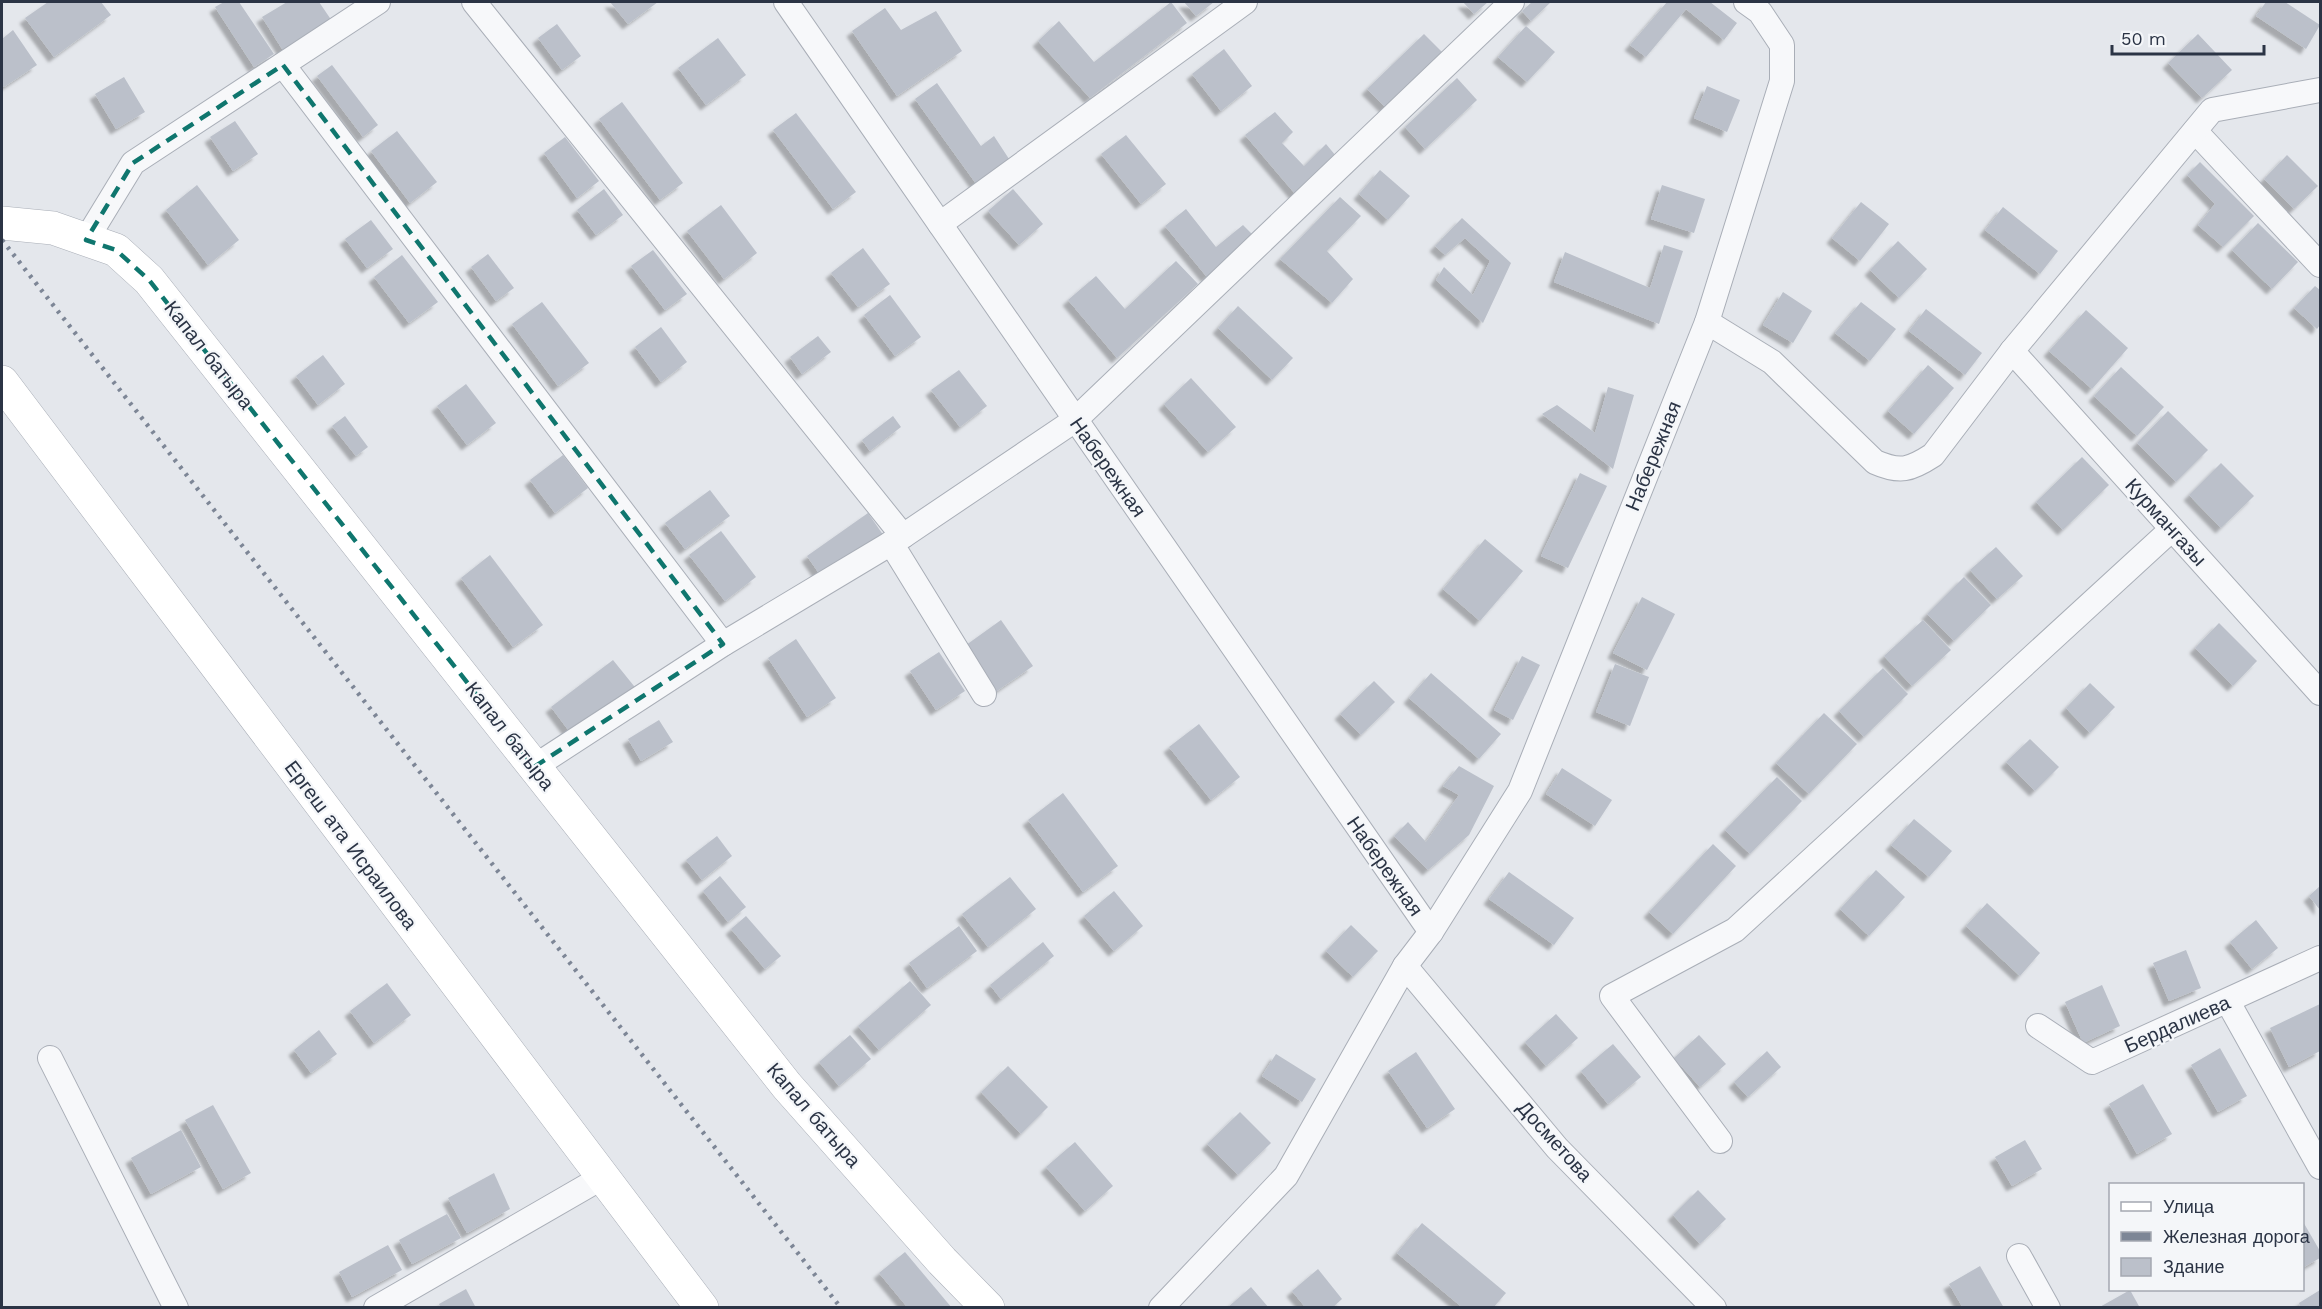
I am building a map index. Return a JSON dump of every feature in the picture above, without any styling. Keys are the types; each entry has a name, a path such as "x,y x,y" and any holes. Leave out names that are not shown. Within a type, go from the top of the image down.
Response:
{"main road":[{"name":"Капал батыра","path":"2,223 53,228 116,250 149,280 787,1086 942,1261 988,1308"},
{"name":"Ергеш ата Исраилова","path":"2,382 601,1178 702,1308"}],"street":[{"path":"86,240 133,163 378,2"},
{"path":"474,2 897,540 984,694"},
{"name":"Набережная","path":"786,2 1431,932"},
{"path":"940,224 1245,2"},
{"path":"534,767 723,644 897,540 1076,420 1512,2"},
{"name":"Набережная","path":"1161,1308 1286,1176 1405,966 1431,932 1520,791 1707,322 1782,81 1782,45 1760,12 1746,2"},
{"path":"284,65 723,644"},
{"path":"1707,322 1772,362 1875,462 1894,470 1916,466 1933,455 2012,351 2212,110 2320,90"},
{"path":"2195,131 2320,265"},
{"name":"Курмангазы","path":"2012,351 2320,693"},
{"path":"1720,1141 1612,996 1735,930 2172,529"},
{"name":"Бердалиева","path":"2038,1026 2092,1062 2228,1002 2320,958"},
{"name":"Досметова","path":"1405,966 1557,1148 1714,1308"},
{"path":"2228,1002 2320,1167"},
{"path":"50,1058 176,1308"},
{"path":"376,1308 601,1178"},
{"path":"2019,1256 2048,1308"}],"highlighted area":[{"path":"283,65 723,644 534,767 149,280 116,250 86,240 133,163"}],"building":[{"path":"48,2 101,2 111,15 54,57 25,18"},
{"path":"224,2 239,2 274,54 254,67 215,7"},
{"path":"287,2 319,2 332,21 284,52 262,17"},
{"path":"610,2 658,2 628,24"},
{"path":"1171,2 1187,23 1090,98 1038,41 1059,21 1094,62"},
{"path":"1184,2 1214,2 1196,16"},
{"path":"1463,2 1488,2 1474,14"},
{"path":"1532,2 1551,2 1531,21 1522,11"},
{"path":"1667,2 1710,2 1737,23 1724,40 1686,9 1646,57 1630,45"},
{"path":"2266,2 2285,2 2320,25 2306,49 2256,16"},
{"path":"885,8 901,30 936,11 962,51 897,96 852,31"},
{"path":"557,24 581,56 562,70 538,38"},
{"path":"1526,26 1555,52 1527,82 1498,57"},
{"path":"13,30 37,65 4,87 2,84 2,39"},
{"path":"1424,34 1443,53 1386,108 1367,89"},
{"path":"2198,34 2232,70 2202,98 2168,63"},
{"path":"718,38 746,75 706,105 678,68"},
{"path":"1224,49 1252,86 1221,111 1192,74"},
{"path":"332,65 378,125 363,137 317,76"},
{"path":"124,77 145,112 116,129 95,94"},
{"path":"1457,78 1477,100 1425,149 1405,127"},
{"path":"937,83 981,146 994,136 1011,162 977,185 915,99"},
{"path":"1707,86 1740,100 1727,132 1694,118"},
{"path":"622,102 683,183 660,200 599,119"},
{"path":"1275,112 1293,132 1282,143 1304,166 1326,144 1336,156 1297,196 1245,135"},
{"path":"796,113 856,192 833,209 773,130"},
{"path":"235,121 258,154 233,171 210,137"},
{"path":"397,131 437,182 410,203 371,151"},
{"path":"1126,135 1166,184 1141,204 1101,154"},
{"path":"565,137 599,181 577,198 544,153"},
{"path":"2287,155 2318,186 2294,209 2264,179"},
{"path":"2200,162 2254,216 2223,247 2198,225 2215,204 2187,175"},
{"path":"1380,170 1410,196 1388,220 1359,194"},
{"path":"197,185 239,240 208,265 166,210"},
{"path":"1662,185 1705,199 1694,233 1651,219"},
{"path":"604,189 623,215 596,235 577,210"},
{"path":"1013,189 1043,224 1019,245 988,211"},
{"path":"1340,197 1361,216 1327,251 1353,279 1332,303 1280,259"},
{"path":"1861,202 1889,224 1860,261 1832,238"},
{"path":"721,205 757,253 724,279 687,231"},
{"path":"2003,207 2058,251 2040,274 1985,230"},
{"path":"1186,209 1216,247 1243,225 1254,236 1207,277 1165,226"},
{"path":"1462,218 1511,263 1483,323 1436,280 1444,267 1473,295 1490,261 1465,238 1445,255 1435,246"},
{"path":"371,220 393,249 367,268 345,239"},
{"path":"2258,223 2298,262 2272,289 2232,250"},
{"path":"1898,241 1927,269 1899,298 1870,270"},
{"path":"1664,245 1683,251 1659,324 1554,282 1565,252 1650,288"},
{"path":"863,248 890,284 858,307 831,273"},
{"path":"653,250 687,294 665,310 631,266"},
{"path":"488,254 514,288 496,301 471,267"},
{"path":"402,255 438,302 409,323 374,277"},
{"path":"1176,261 1198,284 1117,358 1068,300 1096,276 1125,309"},
{"path":"2315,286 2320,290 2320,325 2317,329 2294,308"},
{"path":"1783,292 1812,311 1793,343 1763,325"},
{"path":"890,295 921,337 895,356 864,315"},
{"path":"542,302 589,363 558,386 512,324"},
{"path":"1861,302 1896,329 1870,361 1835,333"},
{"path":"1238,306 1293,358 1272,380 1218,328"},
{"path":"1926,309 1982,353 1965,375 1909,331"},
{"path":"2086,310 2128,348 2092,389 2049,351"},
{"path":"661,327 687,362 661,382 635,347"},
{"path":"818,336 831,352 802,374 790,357"},
{"path":"323,355 345,384 318,405 296,376"},
{"path":"1928,365 1954,388 1914,434 1888,411"},
{"path":"2121,367 2164,407 2137,436 2094,396"},
{"path":"959,370 987,406 960,427 931,390"},
{"path":"1191,378 1236,427 1208,452 1164,404"},
{"path":"466,384 496,423 467,445 437,406"},
{"path":"1608,387 1634,395 1613,469 1542,414 1557,405 1595,433"},
{"path":"2168,411 2208,450 2176,482 2137,443"},
{"path":"345,416 368,447 356,456 332,426"},
{"path":"893,416 901,427 870,451 862,440"},
{"path":"563,455 588,488 555,513 530,480"},
{"path":"2082,457 2109,485 2063,530 2036,502"},
{"path":"2221,463 2254,496 2221,528 2189,495"},
{"path":"1580,473 1607,486 1568,568 1541,556"},
{"path":"710,490 730,516 685,549 665,523"},
{"path":"868,513 886,539 825,582 807,556"},
{"path":"721,531 756,577 725,601 689,555"},
{"path":"1485,539 1523,571 1480,621 1443,589"},
{"path":"1996,547 2023,576 1997,599 1970,570"},
{"path":"490,555 543,625 513,647 461,578"},
{"path":"1964,577 1991,605 1954,641 1927,614"},
{"path":"1642,597 1675,614 1647,670 1613,653"},
{"path":"1001,620 1033,666 994,693 962,648"},
{"path":"1923,620 1951,650 1912,686 1884,656"},
{"path":"2219,623 2257,661 2233,686 2195,648"},
{"path":"796,639 836,698 807,717 768,658"},
{"path":"939,652 965,691 936,710 910,671"},
{"path":"1522,656 1540,665 1513,720 1494,710"},
{"path":"613,660 638,691 575,739 551,707"},
{"path":"1615,664 1649,677 1630,726 1596,712"},
{"path":"1883,668 1908,694 1864,737 1839,711"},
{"path":"1431,673 1501,734 1479,759 1409,698"},
{"path":"1374,681 1395,702 1361,735 1340,714"},
{"path":"2090,683 2115,707 2090,733 2066,708"},
{"path":"1824,713 1857,744 1809,794 1776,763"},
{"path":"659,720 673,742 641,761 628,739"},
{"path":"1199,724 1240,777 1211,800 1169,747"},
{"path":"2030,739 2059,767 2035,791 2006,762"},
{"path":"1459,766 1494,786 1469,835 1428,870 1394,836 1408,822 1426,842 1459,795 1443,786"},
{"path":"1562,768 1612,800 1595,826 1546,794"},
{"path":"1777,777 1802,801 1750,854 1725,830"},
{"path":"1063,793 1118,866 1083,892 1028,820"},
{"path":"1914,819 1952,851 1929,877 1891,845"},
{"path":"717,836 732,856 702,880 686,860"},
{"path":"1713,844 1736,866 1673,934 1649,912"},
{"path":"1876,870 1905,897 1869,936 1840,909"},
{"path":"1509,872 1574,918 1554,945 1489,899"},
{"path":"720,876 746,907 728,922 703,891"},
{"path":"1010,877 1036,909 988,947 962,914"},
{"path":"2320,886 2320,910 2309,896"},
{"path":"1114,891 1143,926 1114,951 1084,916"},
{"path":"1987,903 2040,953 2020,976 1966,926"},
{"path":"746,916 781,956 765,969 731,929"},
{"path":"2256,920 2278,948 2252,969 2230,942"},
{"path":"1351,925 1378,951 1353,977 1326,951"},
{"path":"959,926 977,951 927,988 909,963"},
{"path":"1043,942 1054,956 1001,999 990,985"},
{"path":"2186,950 2201,988 2169,1001 2153,963"},
{"path":"910,981 931,1005 879,1050 858,1026"},
{"path":"387,983 411,1015 374,1043 350,1011"},
{"path":"2102,985 2120,1026 2083,1043 2065,1002"},
{"path":"2320,1004 2320,1051 2289,1067 2270,1028"},
{"path":"1556,1014 1578,1038 1546,1066 1525,1042"},
{"path":"319,1030 337,1054 311,1073 294,1050"},
{"path":"850,1035 871,1059 839,1086 819,1062"},
{"path":"1699,1035 1726,1064 1700,1087 1674,1058"},
{"path":"1613,1044 1641,1077 1608,1104 1581,1071"},
{"path":"2220,1048 2247,1096 2218,1112 2191,1065"},
{"path":"1767,1051 1781,1067 1748,1097 1734,1082"},
{"path":"1416,1052 1455,1109 1427,1128 1388,1071"},
{"path":"1276,1054 1316,1079 1302,1102 1262,1076"},
{"path":"1008,1066 1048,1107 1021,1134 981,1092"},
{"path":"2143,1084 2172,1134 2137,1154 2109,1104"},
{"path":"213,1105 251,1173 223,1189 185,1120"},
{"path":"1240,1112 1271,1143 1238,1175 1207,1144"},
{"path":"181,1130 201,1167 151,1194 131,1158"},
{"path":"2025,1140 2042,1169 2012,1186 1995,1157"},
{"path":"1075,1142 1113,1186 1085,1211 1046,1167"},
{"path":"494,1173 510,1209 467,1233 448,1198"},
{"path":"1698,1190 1726,1219 1700,1244 1673,1215"},
{"path":"447,1214 461,1238 412,1264 399,1240"},
{"path":"1422,1223 1506,1293 1493,1308 1463,1308 1397,1253"},
{"path":"2304,1223 2320,1251 2320,1258 2304,1267"},
{"path":"388,1245 402,1270 352,1297 339,1272"},
{"path":"905,1252 952,1308 908,1308 879,1273"},
{"path":"1980,1266 2004,1308 1963,1308 1949,1284"},
{"path":"1318,1269 1342,1299 1332,1308 1306,1308 1292,1291"},
{"path":"1251,1287 1269,1308 1227,1308"},
{"path":"466,1289 476,1308 441,1308 439,1304"},
{"path":"2320,1290 2320,1308 2301,1308 2299,1303"},
{"path":"2131,1291 2140,1308 2098,1308"}],"railway":[{"path":"2,240 841,1308"}]}
